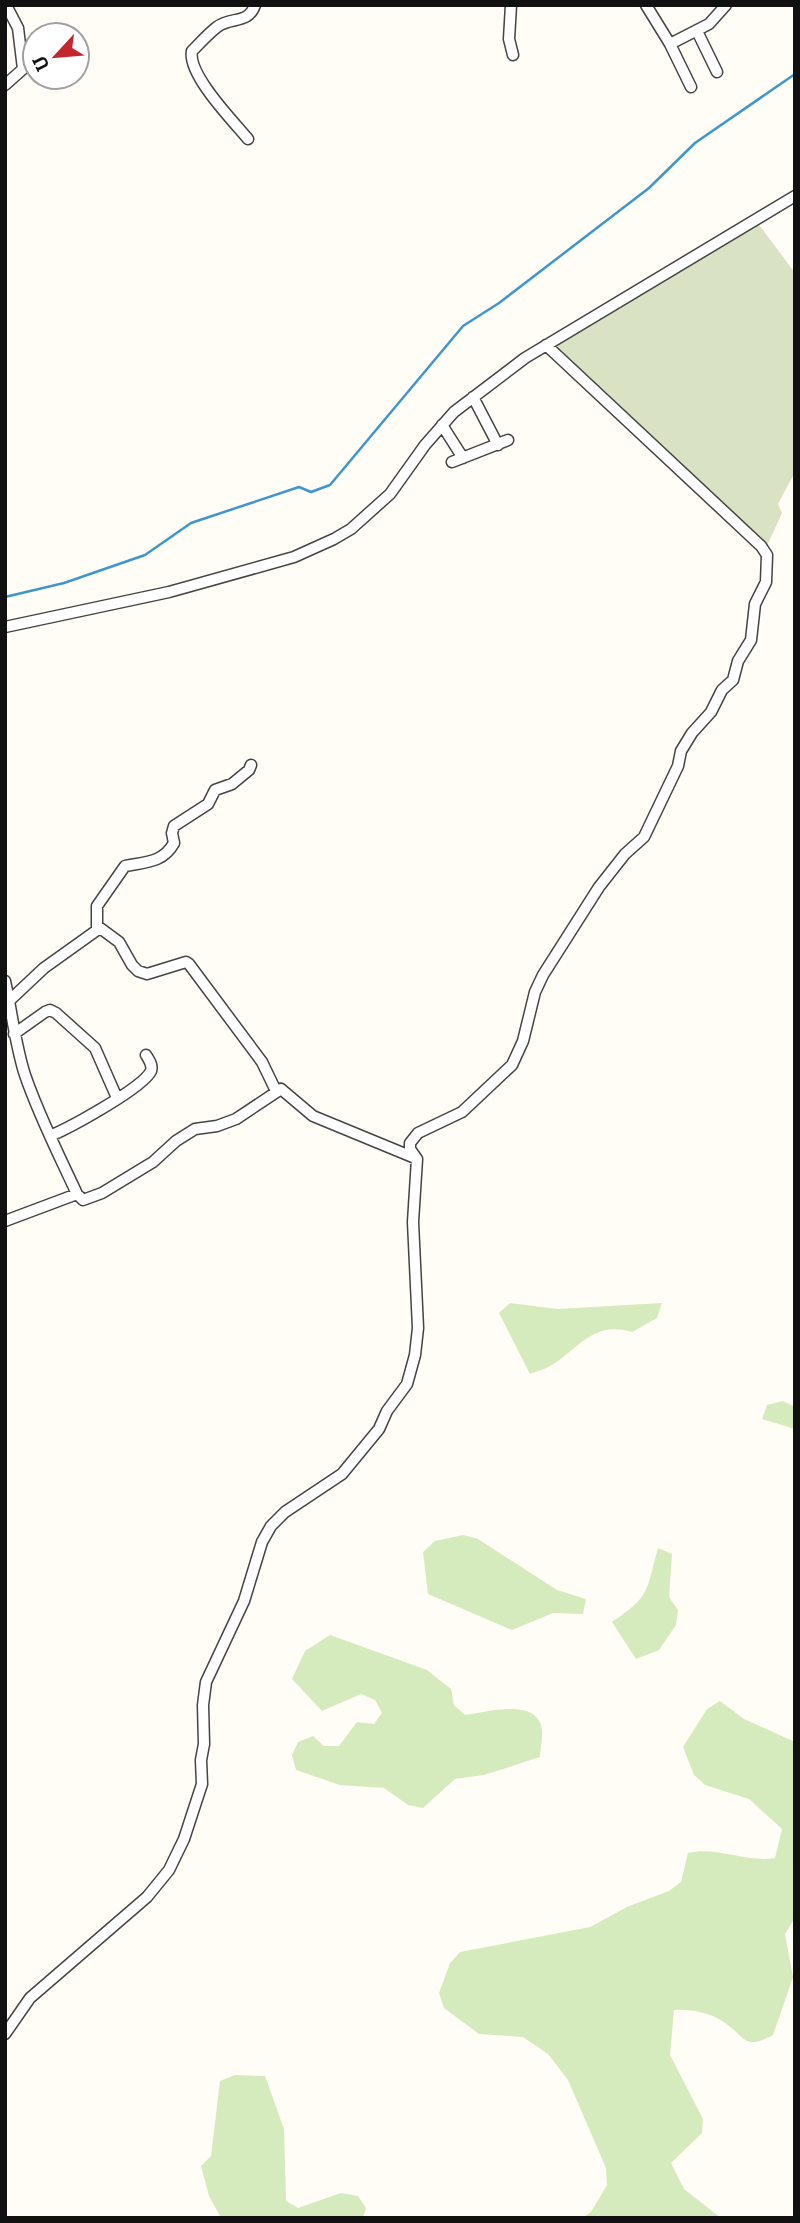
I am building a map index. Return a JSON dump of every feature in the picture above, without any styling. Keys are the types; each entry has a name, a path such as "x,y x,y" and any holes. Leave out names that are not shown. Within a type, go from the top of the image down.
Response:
{"street":[{"path":"5,85 23,69 18,28 6,5"},
{"path":"248,139 198,76 191,56 192,51 219,26 229,20 240,20 250,15 255,5"},
{"path":"511,5 509,39 513,55"},
{"path":"646,5 670,44 691,88"},
{"path":"670,44 709,24 726,5"},
{"path":"697,31 717,72"},
{"path":"5,627 169,592 312,550 351,529 390,494 442,425 473,397 546,345 795,196"},
{"path":"5,2034 30,1998 120,1922 169,1870 184,1839 202,1784 206,1682 244,1601 262,1542 271,1526 285,1513 342,1474 379,1429 387,1410 407,1384 415,1355 418,1328 412,1222 417,1159 410,1149 410,1143 418,1133 462,1112 512,1065 523,1041 535,992 543,975 599,887 625,854 644,837 677,766 681,751 722,691 733,680 738,661 751,640 755,604 766,582 767,555 761,546 546,345"},
{"path":"473,397 498,445"},
{"path":"442,425 463,458"},
{"path":"452,462 508,440"},
{"path":"97,929 97,906 125,866 155,861 164,856 174,843 174,826 208,804 215,790 232,784 249,770 251,765"},
{"path":"8,1007 44,968 100,928 119,942 138,971 147,974 186,962 189,964 262,1062 276,1091"},
{"path":"5,981 8,1007 25,1076 50,1136 81,1199 86,1200 102,1193 153,1161 195,1129 217,1126 236,1119 276,1091 285,1090 304,1111 313,1116 417,1159"},
{"path":"14,1034 45,1012 50,1010 56,1013 95,1048 117,1098"},
{"path":"50,1136 92,1115 150,1072 151,1065 146,1055"},
{"path":"5,1220 77,1194"}],"green space":[{"path":"757,222 795,273 795,472 778,504 782,513 767,546 763,547 544,348"},
{"path":"510,1303 557,1309 662,1303 657,1318 632,1332 619,1329 599,1332 581,1342 552,1365 530,1374 499,1313"},
{"path":"783,1401 795,1407 795,1429 762,1419 767,1405"},
{"path":"463,1535 478,1539 557,1590 586,1599 583,1614 553,1613 512,1630 428,1594 423,1552 435,1541"},
{"path":"658,1548 672,1554 669,1597 678,1610 676,1625 659,1650 636,1659 612,1622 641,1598"},
{"path":"330,1635 427,1670 451,1689 454,1705 465,1715 510,1709 531,1713 542,1730 540,1757 484,1775 455,1779 423,1808 408,1805 384,1788 340,1785 296,1770 292,1755 298,1742 313,1736 324,1746 339,1746 357,1722 374,1724 382,1713 375,1700 361,1694 322,1711 292,1679 305,1651"},
{"path":"720,1701 744,1719 795,1742 795,1918 785,1934 793,1977 773,2035 756,2042 745,2040 730,2026 711,2015 674,2010 670,2055 703,2119 702,2133 671,2163 684,2189 721,2218 582,2218 591,2212 607,2185 606,2168 568,2080 548,2054 523,2037 479,2034 444,2008 439,1993 450,1963 460,1952 590,1927 629,1906 669,1891 681,1882 688,1853 699,1851 775,1858 782,1829 749,1799 705,1785 694,1775 683,1747 707,1709"},
{"path":"235,2075 265,2076 284,2129 286,2201 298,2208 341,2193 358,2196 366,2208 363,2218 221,2218 209,2196 201,2166 211,2156 220,2081"}],"waterway":[{"path":"5,597 64,583 145,555 191,523 299,487 311,492 330,485 463,326 499,303 649,188 695,143 795,74"}]}
